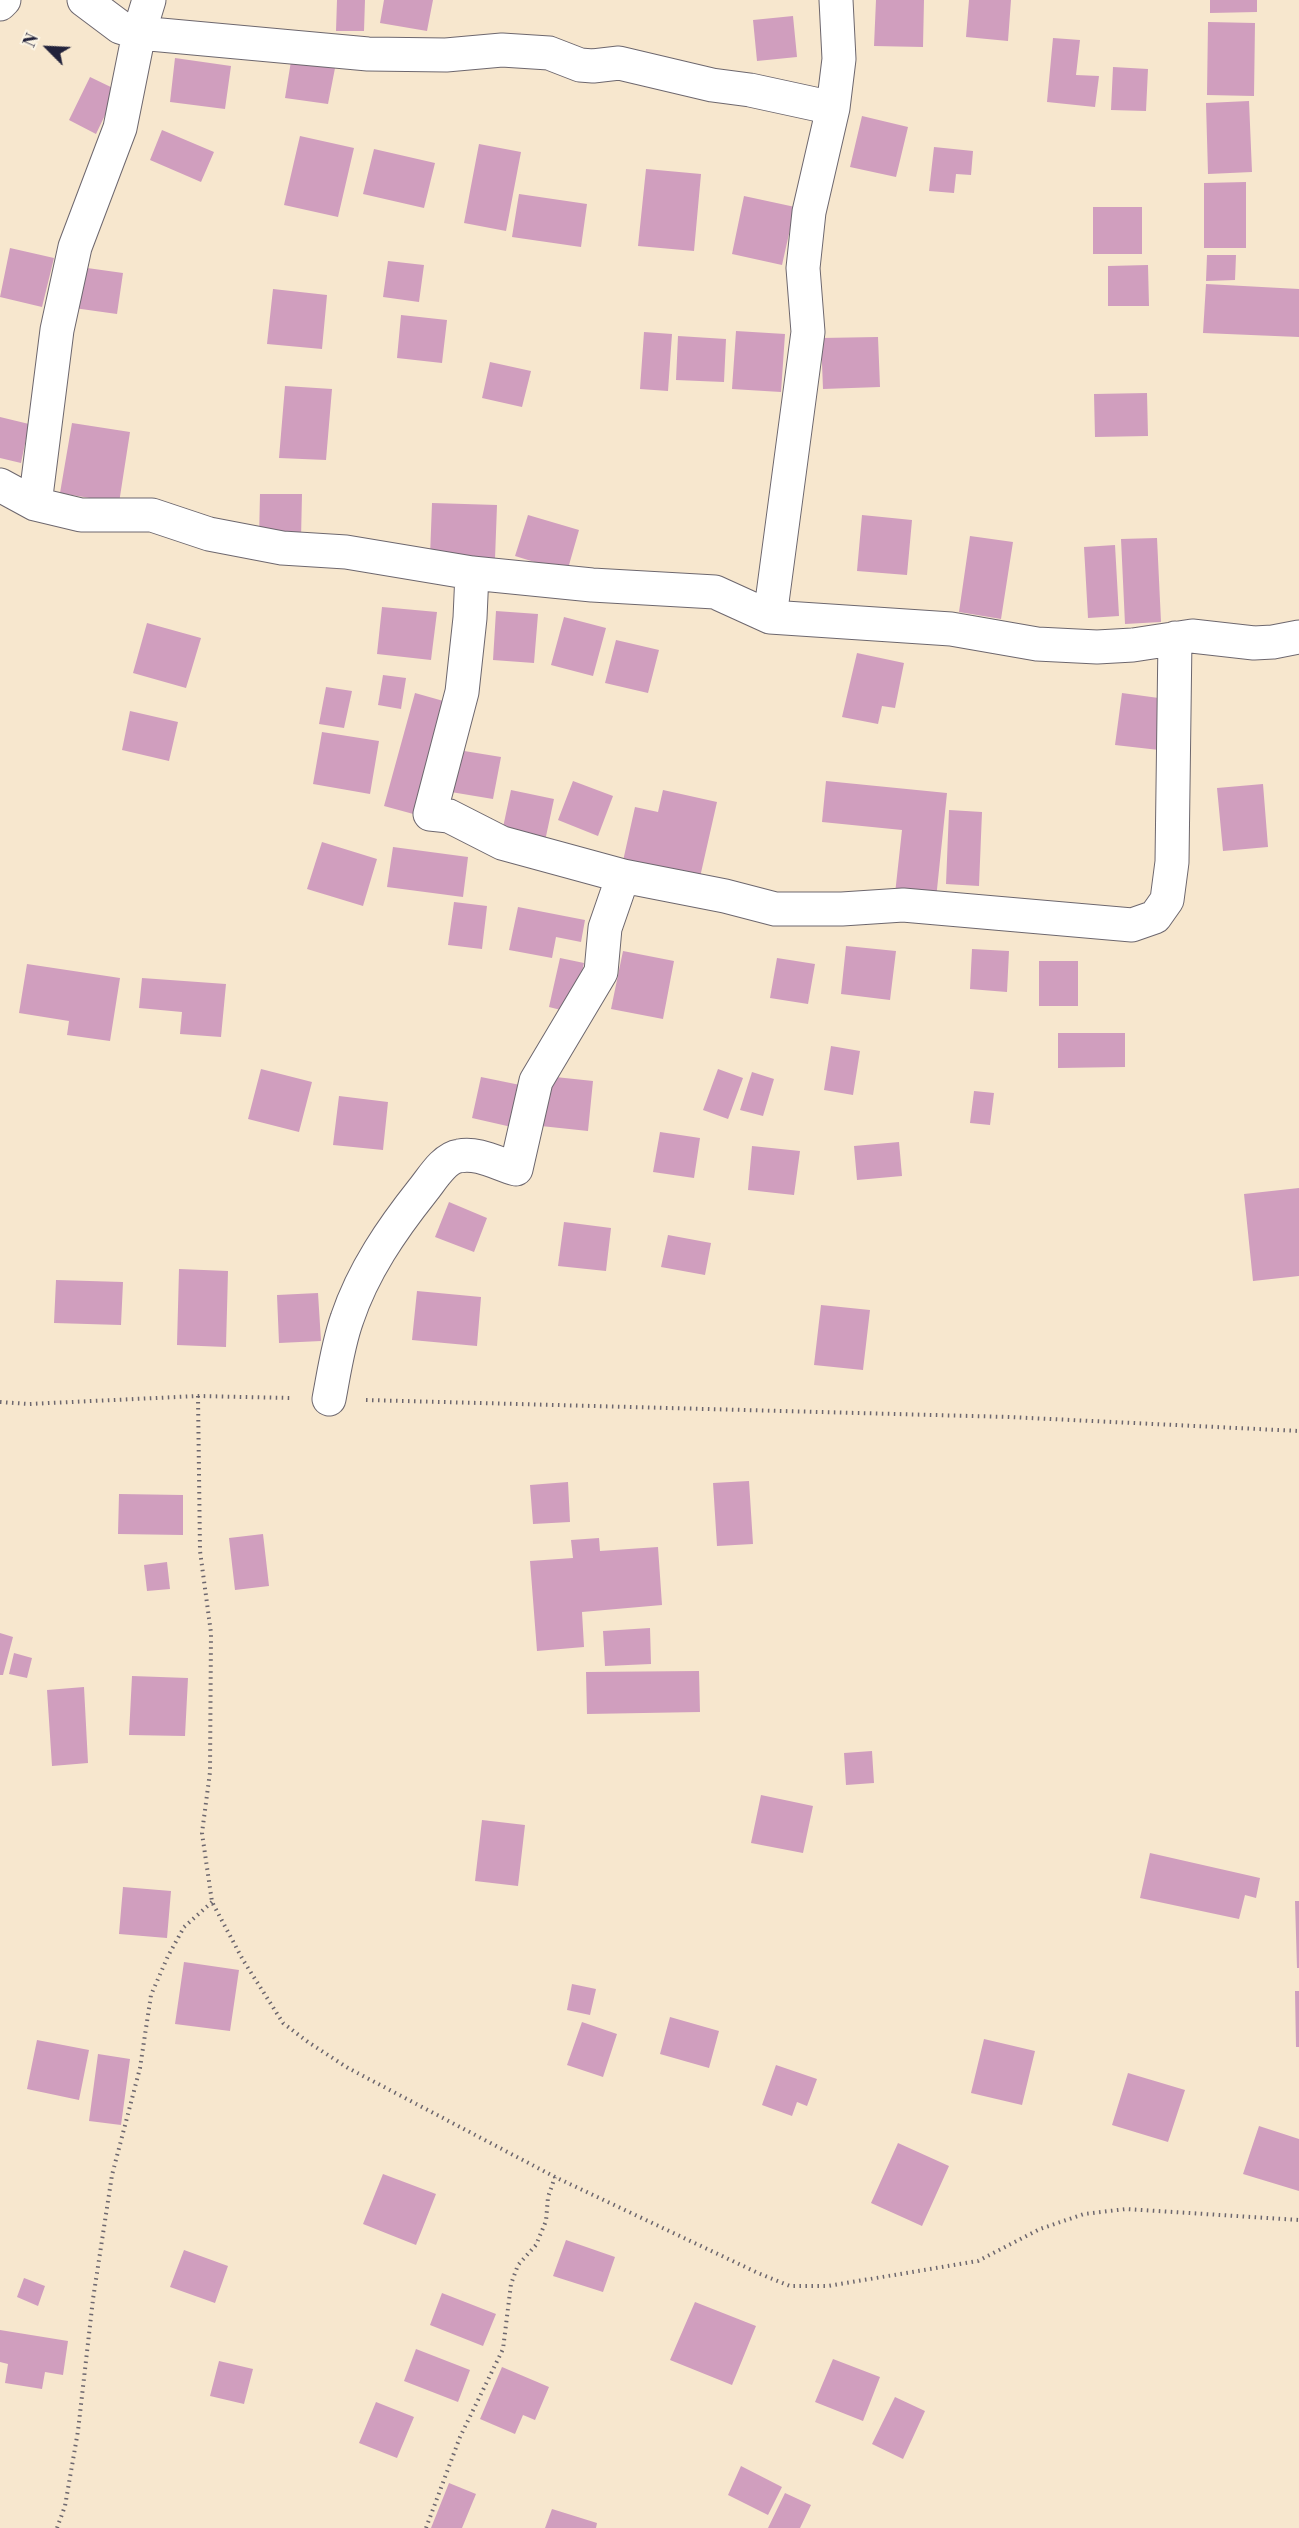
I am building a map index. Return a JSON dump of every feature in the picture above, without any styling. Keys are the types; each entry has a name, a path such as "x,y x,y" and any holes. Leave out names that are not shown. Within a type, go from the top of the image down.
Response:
{"street":[{"path":"0,4 4,0"},
{"path":"84,0 120,27 139,33 368,54 446,55 502,50 549,53 580,65 619,63 712,86 750,90 833,108"},
{"path":"35,504 57,330 75,247 120,128 139,33 149,0"},
{"path":"770,617 808,332 803,268 809,212 833,108 839,59 836,0"},
{"path":"0,485 35,504 81,515 152,515 209,534 282,548 346,552 472,573 592,585 715,592 770,617 951,629 1037,644 1097,647 1133,645 1192,636 1254,643 1299,637"},
{"path":"472,573 462,692 430,814 449,816 502,843 623,876 725,896 775,909 842,909 903,905 1132,925 1155,917 1167,900 1172,862 1174,638"},
{"path":"329,1399 346,1320 356,1294 376,1256 409,1208 441,1168 457,1155 478,1156 516,1169 536,1082 601,972 605,928 623,876"}],"path":[{"path":"198,1396 200,1551 211,1633 210,1772 202,1833 212,1902 243,1959 283,2023 308,2042 348,2068 555,2177 790,2286 828,2286 978,2261 1040,2229 1084,2214 1126,2209 1299,2220"},
{"path":"0,1402 29,1404 198,1396 1010,1417 1299,1431"},
{"path":"57,2528 65,2506 76,2442 93,2299 112,2175 140,2068 151,1995 168,1956 184,1928 212,1902"},
{"path":"426,2528 460,2437 503,2349 511,2284 518,2265 536,2245 546,2220 548,2197 555,2177"}],"building":[{"path":"337,0 365,0 364,31 336,31"},
{"path":"384,0 433,0 427,31 380,23"},
{"path":"876,0 924,0 923,47 874,46"},
{"path":"969,0 1011,0 1008,41 966,37"},
{"path":"1210,0 1257,0 1257,12 1210,13"},
{"path":"793,16 797,57 757,61 753,20"},
{"path":"1208,22 1255,23 1254,96 1207,95"},
{"path":"1053,38 1080,40 1076,75 1099,76 1095,107 1047,102"},
{"path":"292,55 336,63 328,104 285,98"},
{"path":"175,58 231,66 225,109 170,102"},
{"path":"1113,67 1148,69 1146,111 1111,110"},
{"path":"90,77 117,90 96,134 69,120"},
{"path":"1249,101 1252,172 1208,174 1206,103"},
{"path":"862,116 908,127 896,177 850,167"},
{"path":"162,130 214,152 201,182 150,160"},
{"path":"300,136 354,148 338,217 284,205"},
{"path":"479,144 521,152 506,231 464,223"},
{"path":"934,147 973,151 971,175 956,174 954,193 929,191"},
{"path":"374,149 435,163 424,208 363,194"},
{"path":"646,169 701,174 694,251 638,246"},
{"path":"1246,182 1246,248 1204,248 1204,183"},
{"path":"519,194 587,204 581,247 512,237"},
{"path":"744,196 795,207 782,265 732,254"},
{"path":"1093,207 1142,207 1142,254 1093,254"},
{"path":"10,248 54,258 42,307 0,297"},
{"path":"1207,255 1236,255 1235,280 1206,281"},
{"path":"388,261 424,265 419,302 383,297"},
{"path":"1148,265 1149,306 1108,306 1108,266"},
{"path":"80,267 123,273 117,314 74,308"},
{"path":"1206,284 1299,289 1299,337 1203,333"},
{"path":"273,289 327,295 322,349 267,344"},
{"path":"401,315 447,320 442,363 397,358"},
{"path":"736,331 785,334 781,392 732,389"},
{"path":"644,332 672,334 668,391 640,389"},
{"path":"678,336 726,339 724,382 676,380"},
{"path":"878,337 880,387 823,389 821,338"},
{"path":"490,362 531,371 522,407 482,398"},
{"path":"285,386 332,389 326,460 279,458"},
{"path":"1147,393 1148,436 1095,437 1094,394"},
{"path":"0,417 29,424 21,463 0,458"},
{"path":"72,423 130,432 119,503 60,493"},
{"path":"260,494 302,494 301,539 259,539"},
{"path":"432,503 497,505 495,559 430,557"},
{"path":"528,515 579,530 567,572 515,556"},
{"path":"862,515 912,520 907,575 857,571"},
{"path":"970,536 1013,542 1001,619 959,612"},
{"path":"1157,538 1161,622 1125,624 1121,539"},
{"path":"1115,545 1119,616 1088,618 1084,547"},
{"path":"382,607 437,612 431,660 377,654"},
{"path":"496,611 538,614 534,663 493,660"},
{"path":"564,617 606,628 593,676 551,665"},
{"path":"147,623 201,638 186,688 133,673"},
{"path":"616,640 659,650 648,693 605,683"},
{"path":"857,653 904,663 895,708 882,706 878,724 842,717"},
{"path":"383,675 406,678 401,709 378,705"},
{"path":"326,687 352,691 344,728 319,724"},
{"path":"415,693 447,702 417,815 384,806"},
{"path":"1122,693 1166,699 1159,750 1115,745"},
{"path":"130,711 178,722 169,761 122,750"},
{"path":"322,732 379,741 370,794 313,784"},
{"path":"458,750 501,757 493,799 451,792"},
{"path":"573,781 613,796 598,836 558,820"},
{"path":"826,781 947,793 936,899 895,894 902,830 822,822"},
{"path":"1263,784 1268,847 1223,851 1217,788"},
{"path":"511,790 554,799 545,841 502,832"},
{"path":"663,790 717,802 698,886 621,870 635,807 658,812"},
{"path":"949,810 982,812 979,886 946,884"},
{"path":"322,842 377,859 363,906 307,889"},
{"path":"393,847 468,857 463,897 387,887"},
{"path":"454,902 487,906 482,949 448,945"},
{"path":"518,907 585,920 581,942 556,937 552,958 509,950"},
{"path":"846,946 896,951 890,1000 841,994"},
{"path":"972,949 1009,951 1007,992 970,989"},
{"path":"623,951 674,961 663,1019 611,1009"},
{"path":"560,958 584,963 573,1013 549,1007"},
{"path":"777,958 815,964 808,1004 770,998"},
{"path":"1039,961 1078,961 1078,1006 1039,1006"},
{"path":"27,964 120,978 110,1041 67,1035 69,1021 19,1013"},
{"path":"142,978 226,984 221,1037 180,1034 182,1012 139,1008"},
{"path":"1058,1033 1125,1033 1125,1067 1058,1068"},
{"path":"831,1046 860,1051 853,1095 824,1090"},
{"path":"261,1069 312,1082 299,1132 248,1119"},
{"path":"718,1069 743,1078 728,1119 703,1110"},
{"path":"752,1072 774,1079 763,1116 740,1110"},
{"path":"546,1076 593,1081 588,1131 541,1126"},
{"path":"481,1077 525,1086 516,1128 472,1118"},
{"path":"974,1091 994,1093 990,1125 970,1123"},
{"path":"339,1096 388,1102 383,1150 333,1145"},
{"path":"660,1132 700,1138 694,1178 653,1172"},
{"path":"899,1142 902,1176 857,1180 854,1146"},
{"path":"752,1146 800,1151 794,1195 748,1190"},
{"path":"1299,1188 1299,1276 1253,1281 1244,1194"},
{"path":"449,1202 487,1218 474,1252 435,1237"},
{"path":"564,1222 611,1228 606,1271 558,1266"},
{"path":"668,1235 711,1243 705,1275 661,1267"},
{"path":"179,1269 228,1271 226,1347 177,1345"},
{"path":"56,1280 123,1282 121,1325 54,1323"},
{"path":"417,1291 481,1297 477,1346 412,1340"},
{"path":"318,1293 321,1341 279,1343 277,1295"},
{"path":"821,1305 870,1310 863,1370 814,1365"},
{"path":"749,1481 753,1544 717,1546 713,1483"},
{"path":"568,1482 570,1522 533,1524 530,1485"},
{"path":"119,1494 183,1495 183,1535 118,1534"},
{"path":"263,1534 269,1586 235,1590 229,1538"},
{"path":"599,1538 600,1551 658,1547 662,1605 582,1612 584,1647 537,1651 530,1561 573,1558 571,1540"},
{"path":"167,1562 170,1589 147,1591 144,1565"},
{"path":"650,1628 651,1664 605,1666 603,1631"},
{"path":"0,1633 13,1637 3,1675 0,1675"},
{"path":"14,1653 32,1658 27,1678 9,1674"},
{"path":"699,1671 700,1712 587,1714 586,1672"},
{"path":"132,1676 188,1678 185,1736 129,1735"},
{"path":"84,1687 88,1763 52,1766 47,1690"},
{"path":"872,1751 874,1783 846,1785 844,1753"},
{"path":"761,1795 813,1806 803,1853 751,1843"},
{"path":"482,1820 525,1825 518,1886 475,1881"},
{"path":"1150,1853 1260,1878 1256,1898 1245,1895 1239,1919 1140,1898"},
{"path":"123,1887 171,1891 167,1938 119,1934"},
{"path":"1295,1901 1299,1901 1299,1968 1297,1968"},
{"path":"184,1962 239,1970 230,2031 175,2024"},
{"path":"572,1984 596,1989 590,2015 567,2010"},
{"path":"1295,1991 1299,1991 1299,2047 1296,2047"},
{"path":"670,2017 719,2031 709,2068 660,2054"},
{"path":"582,2022 617,2034 603,2077 567,2065"},
{"path":"984,2039 1035,2051 1022,2105 971,2093"},
{"path":"37,2040 89,2050 79,2100 27,2089"},
{"path":"98,2054 130,2059 121,2125 89,2121"},
{"path":"776,2065 817,2079 807,2106 797,2102 792,2116 762,2105"},
{"path":"1128,2073 1185,2090 1168,2142 1112,2125"},
{"path":"1259,2126 1299,2139 1299,2191 1243,2174"},
{"path":"898,2143 949,2166 922,2226 871,2203"},
{"path":"383,2174 436,2194 416,2245 363,2224"},
{"path":"566,2240 615,2257 603,2292 553,2276"},
{"path":"184,2250 228,2266 215,2303 170,2287"},
{"path":"24,2278 45,2286 38,2306 17,2297"},
{"path":"442,2293 496,2314 483,2346 430,2325"},
{"path":"695,2302 756,2326 732,2385 670,2360"},
{"path":"0,2330 68,2341 63,2375 45,2372 42,2389 5,2383 8,2364 0,2362"},
{"path":"416,2349 470,2370 458,2402 404,2381"},
{"path":"833,2359 880,2377 863,2421 815,2402"},
{"path":"219,2361 253,2369 244,2404 210,2396"},
{"path":"502,2367 549,2387 535,2420 523,2415 515,2434 480,2419"},
{"path":"895,2397 925,2411 903,2459 872,2444"},
{"path":"376,2402 414,2417 397,2458 359,2443"},
{"path":"741,2466 782,2487 768,2515 728,2495"},
{"path":"449,2483 476,2494 462,2528 431,2528"},
{"path":"785,2493 811,2505 800,2528 768,2528"},
{"path":"552,2509 597,2523 596,2528 545,2528"}]}
